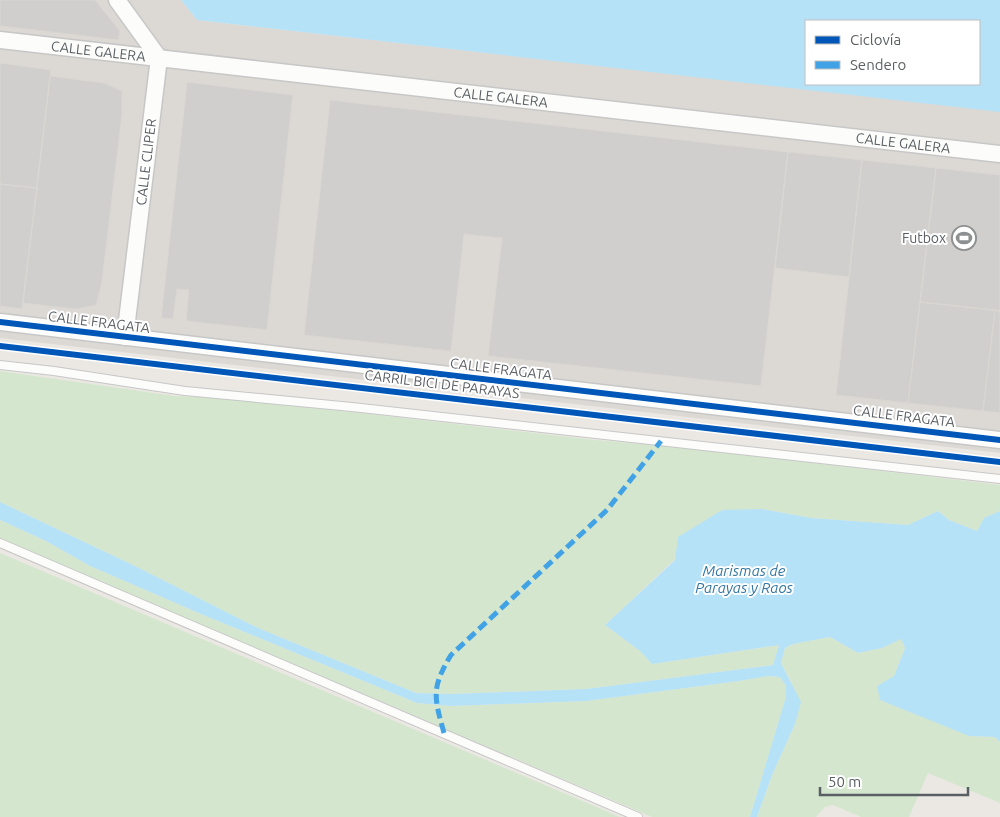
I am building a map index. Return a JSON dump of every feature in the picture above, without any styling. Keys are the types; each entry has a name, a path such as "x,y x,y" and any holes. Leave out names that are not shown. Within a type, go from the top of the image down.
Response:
{"street":[{"path":"117,0 159,58"},
{"name":"CALLE GALERA","path":"0,40 1000,154"},
{"name":"CALLE CLIPER","path":"125,337 159,58"},
{"name":"CALLE FRAGATA","path":"0,322 1000,440"}],"lane":[{"path":"0,365 54,371 186,391 352,407 1000,479"},
{"path":"0,543 638,817"}],"shaded area":[{"path":"0,0 181,0 197,20 1000,111 1000,453 0,338"}],"green space":[{"path":"0,371 175,396 231,398 595,440 687,448 1000,485 1000,511 985,518 977,531 949,520 938,511 908,525 811,518 762,509 675,559 605,625 640,651 652,664 779,645 773,665 586,689 452,694 416,693 258,628 135,566 0,502"},
{"path":"0,520 46,541 90,566 417,703 451,706 586,701 768,676 780,677 786,686 785,700 750,817 652,817 0,539"},
{"path":"0,553 620,817 0,817"},
{"path":"830,637 858,653 882,648 901,638 905,648 894,676 969,736 995,737 1000,742 1000,803 928,773 909,817 861,817 833,805 825,807 816,817 757,817 772,775 795,724 792,683 781,663 785,648 793,644"}],"water":[{"path":"181,0 1000,0 1000,112 197,20"},
{"name":"Marismas de Parayas y Raos","path":"0,502 135,566 258,628 416,693 452,694 586,689 773,665 779,645 652,664 640,651 605,625 675,560 678,537 722,510 762,509 811,518 908,525 938,511 949,520 977,531 984,518 1000,511 1000,742 995,737 969,736 880,700 877,686 894,676 905,648 901,639 882,648 858,653 830,637 793,644 785,648 781,663 801,702 795,724 772,775 757,817 750,817 785,700 786,686 780,677 768,676 586,701 451,706 417,703 90,566 46,541 0,520"}],"building":[{"path":"0,0 95,0 120,31 118,40 0,26"},
{"path":"0,63 51,70 37,188 0,184"},
{"path":"50,76 104,83 122,91 122,115 102,282 96,305 76,309 23,303"},
{"path":"187,82 293,95 267,330 186,321 189,290 177,289 173,319 161,318"},
{"path":"330,100 788,152 761,386 488,356 502,238 464,234 451,351 304,335"},
{"path":"788,152 862,160 849,277 775,268"},
{"path":"862,160 936,168 908,403 836,395"},
{"name":"Futbox","path":"936,168 1000,175 1000,311 920,302"},
{"path":"0,184 37,188 22,309 0,306"},
{"path":"920,302 995,310 983,411 908,403"},
{"path":"995,310 1000,311 1000,413 983,411"}],"marked path":[{"path":"444,733 436,693 440,676 451,655 607,510 661,441"}],"cycle path":[{"name":"CARRIL BICI DE PARAYAS","path":"0,322 1000,440"},
{"name":"CARRIL BICI DE PARAYAS","path":"0,346 1000,462"}],"place":[{"name":"Futbox","path":"964,238"}]}
